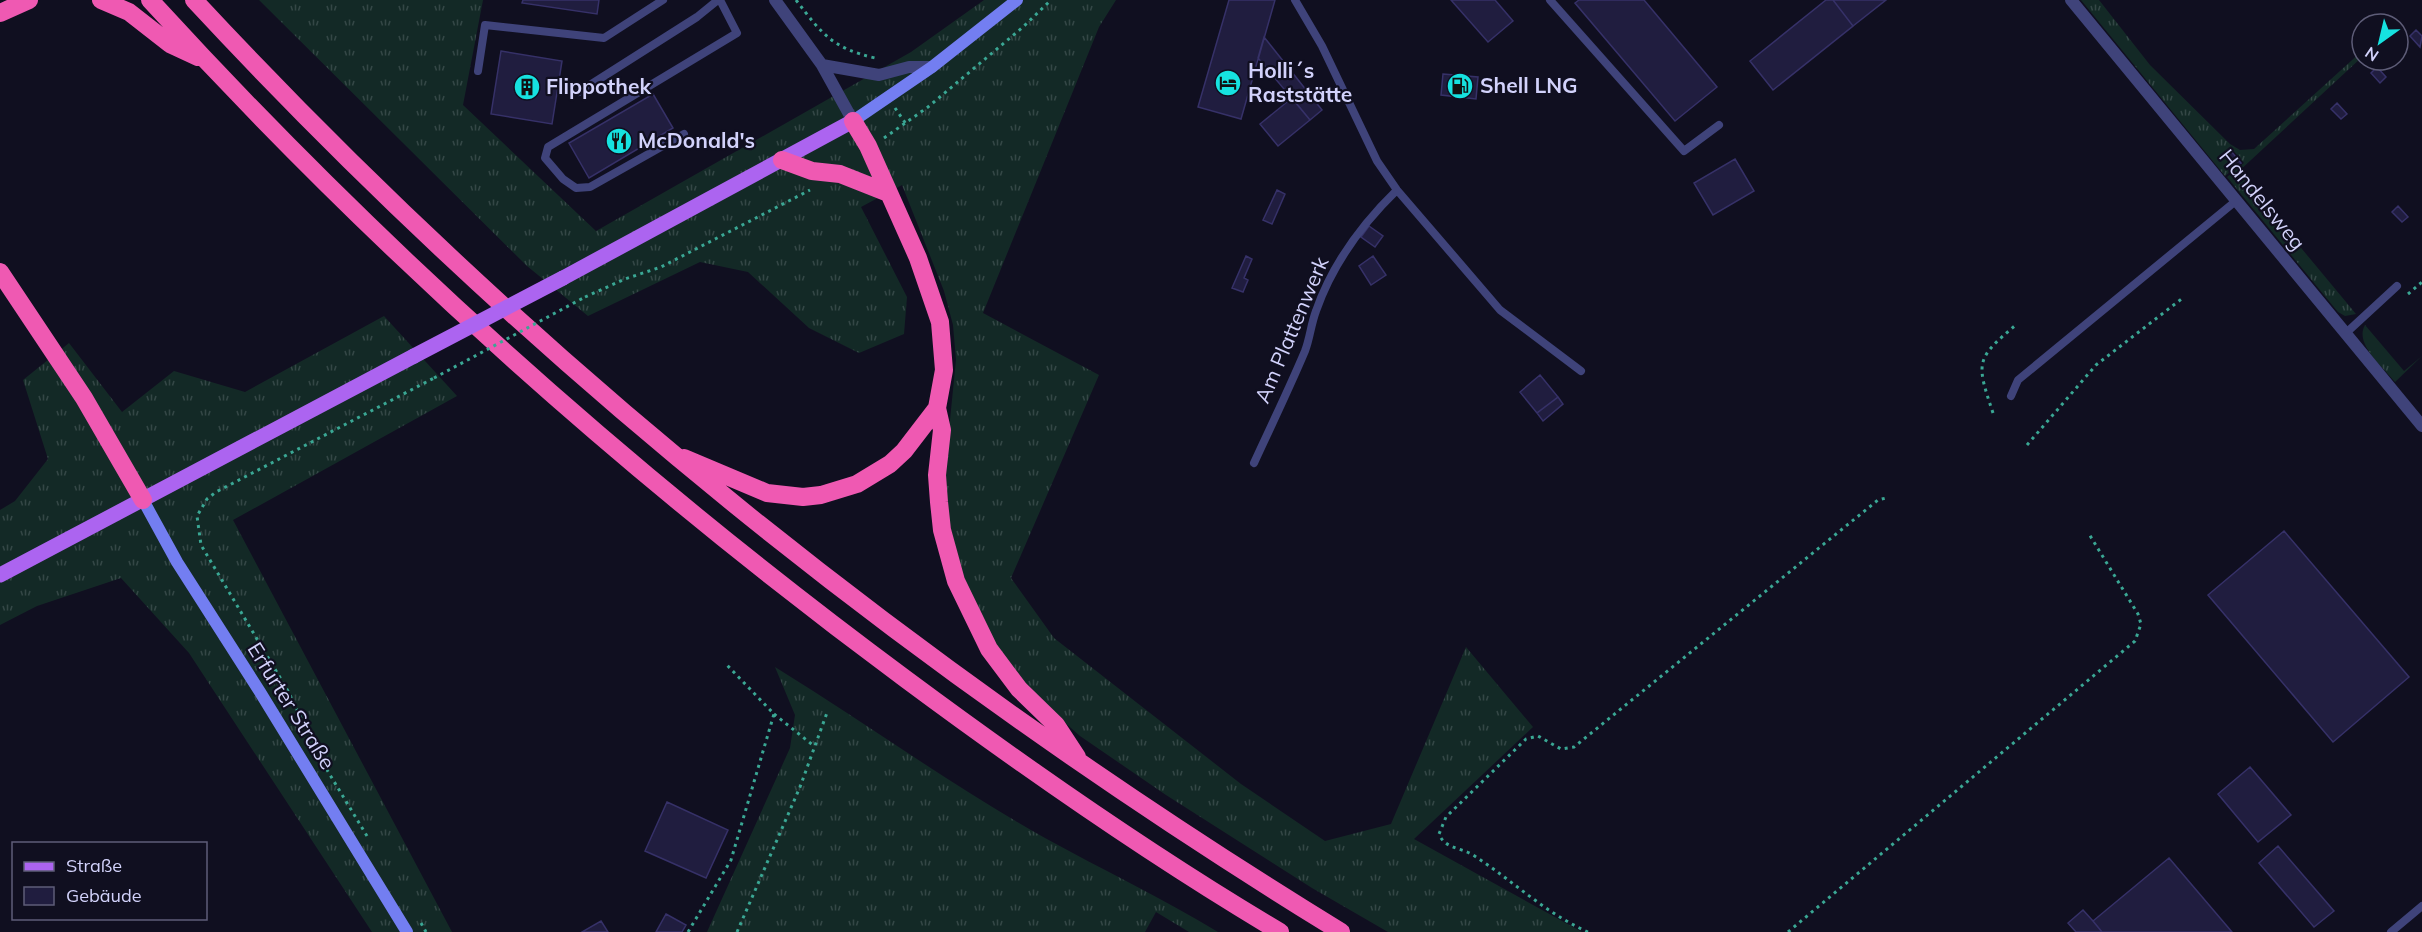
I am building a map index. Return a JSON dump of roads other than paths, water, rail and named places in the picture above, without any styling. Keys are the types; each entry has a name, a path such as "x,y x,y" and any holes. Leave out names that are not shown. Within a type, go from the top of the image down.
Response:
{"highway":[{"path":"0,13 29,0"},
{"path":"101,0 129,12 170,44 205,60"},
{"path":"150,0 205,60 401,257 517,363 703,523 826,620 973,729 1120,831 1280,932"},
{"path":"194,0 319,130 438,246 671,453 818,572 957,676 1083,766 1341,932"},
{"path":"853,121 868,146 928,283 940,322 944,370 937,408 942,430 938,475 942,530 965,604 1003,669 1056,725 1083,766"},
{"path":"782,160 812,171 840,174 888,193"},
{"path":"0,272 84,398 143,500"},
{"path":"671,453 714,468 740,483 766,493 821,495 857,484 890,464 904,451 937,408"}],"main road":[{"path":"0,576 563,278 853,121 932,67 1017,0"},
{"name":"Erfurter Straße","path":"143,500 177,562 261,693 407,932"}],"street":[{"path":"775,0 822,66 853,121"},
{"name":"Handelsweg","path":"2071,0 2422,426"},
{"path":"822,66 879,75 909,67 932,67"}],"lane":[{"path":"478,71 485,25 604,38 663,0"},
{"path":"579,92 697,17 719,0 737,33 548,147 544,158 576,188 590,187 684,134"},
{"path":"1295,0 1322,46 1377,161 1397,190 1500,310 1581,371"},
{"path":"1550,0 1684,152 1719,125"},
{"name":"Am Plattenwerk","path":"1254,463 1306,348 1315,312 1330,279 1352,241 1373,214 1397,190"},
{"path":"2011,396 2018,381 2237,200"},
{"path":"2346,333 2397,286"},
{"path":"2391,932 2422,906"}],"place":[{"name":"Holli´s Raststätte","path":"1228,83"},
{"name":"Shell LNG","path":"1460,86"},
{"name":"Flippothek","path":"527,87"},
{"name":"McDonald's","path":"619,141"}]}
